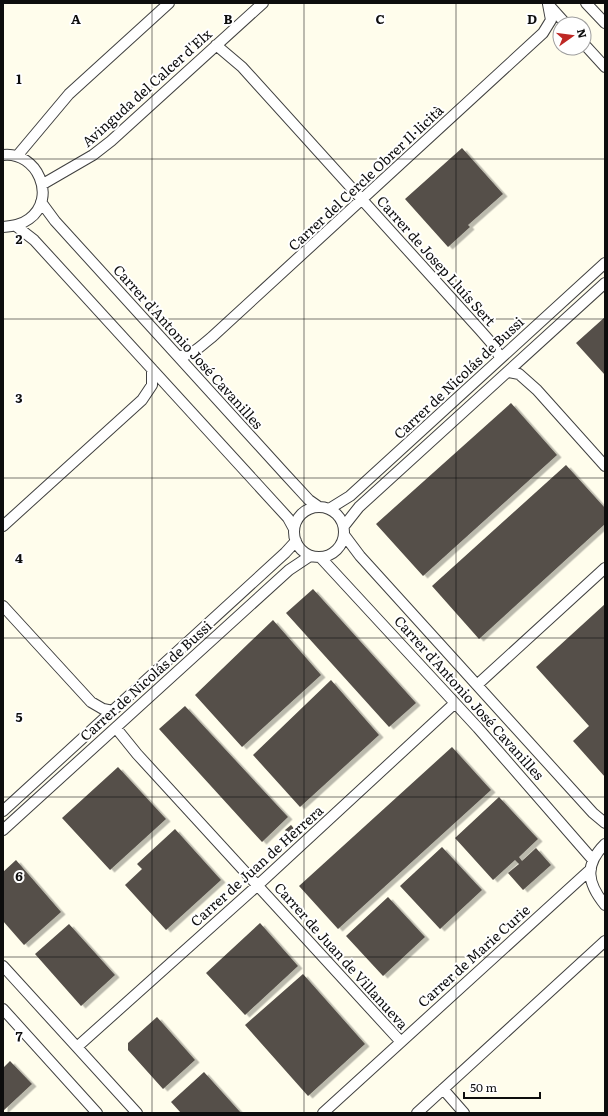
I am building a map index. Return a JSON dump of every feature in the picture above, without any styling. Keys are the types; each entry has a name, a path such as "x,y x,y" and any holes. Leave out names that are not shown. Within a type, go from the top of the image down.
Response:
{"street":[{"path":"17,156 69,94 169,3"},
{"name":"Avinguda del Calcer d'Elx","path":"43,184 93,155 112,141 263,3"},
{"path":"586,3 605,23"},
{"path":"547,4 558,16"},
{"name":"Carrer del Cercle Obrer Il·licità","path":"179,356 186,356 199,348 252,301 543,33 551,20 547,4"},
{"name":"Carrer de Josep Lluís Sert","path":"216,45 245,70 480,330 494,346 500,358"},
{"path":"592,53 605,67"},
{"path":"3,155 9,154 27,160 34,167 43,184 43,195 39,208 30,218 16,226 3,227"},
{"name":"Carrer d'Antonio José Cavanilles","path":"40,202 55,221 309,500 324,508"},
{"path":"16,226 34,240 288,518 294,529 299,549 316,558 326,557 336,552 341,546 344,531 340,516 332,510 313,507 303,512 297,519 294,529"},
{"name":"Carrer de Nicolás de Bussi","path":"324,508 350,496 605,263"},
{"name":"Carrer de Nicolás de Bussi","path":"344,531 359,507 605,284"},
{"path":"3,526 142,400 152,385 152,369"},
{"path":"508,372 519,374 537,390 605,466"},
{"name":"Carrer d'Antonio José Cavanilles","path":"344,531 360,556 593,813 605,823"},
{"name":"Carrer de Nicolás de Bussi","path":"3,811 286,553 296,541"},
{"name":"Carrer de Nicolás de Bussi","path":"3,830 295,565 310,556"},
{"name":"Carrer d'Antonio José Cavanilles","path":"322,558 582,845 592,864"},
{"path":"477,685 605,568"},
{"path":"3,606 91,702 103,709 113,710"},
{"name":"Carrer de Juan de Herrera","path":"77,1047 258,885 455,704"},
{"name":"Carrer de Juan de Villanueva","path":"116,728 137,754 401,1042"},
{"name":"Carrer de Marie Curie","path":"323,1113 592,864 598,851 605,844"},
{"path":"592,864 591,879 593,889 605,905"},
{"path":"417,1113 605,941"},
{"path":"3,966 137,1113"},
{"path":"3,1009 97,1113"},
{"path":"443,1089 464,1113"}],"building":[{"path":"462,148 503,194 468,225 470,227 448,247 405,199"},
{"path":"605,317 605,375 576,343"},
{"path":"511,403 557,455 423,576 376,524"},
{"path":"566,465 605,508 605,524 479,639 432,586"},
{"path":"313,589 416,703 389,727 286,613"},
{"path":"605,604 605,777 573,741 589,726 536,667"},
{"path":"273,620 321,675 242,747 195,695"},
{"path":"331,680 379,735 300,807 253,755"},
{"path":"185,706 288,817 262,842 159,729"},
{"path":"452,747 491,790 338,929 299,886"},
{"path":"118,767 166,819 110,870 62,818"},
{"path":"499,797 538,839 519,857 522,861 536,848 551,865 523,890 508,873 519,864 515,860 493,880 455,838"},
{"path":"291,825 296,831 291,836 285,830"},
{"path":"175,829 221,880 166,930 125,885 142,869 137,864"},
{"path":"442,847 482,890 440,929 400,886"},
{"path":"16,860 61,912 24,945 3,921 3,872"},
{"path":"388,897 425,937 383,976 346,936"},
{"path":"260,923 298,966 245,1015 206,973"},
{"path":"69,924 115,975 81,1006 35,954"},
{"path":"303,974 365,1044 308,1096 245,1025"},
{"path":"157,1017 195,1060 163,1089 128,1050 128,1043"},
{"path":"10,1061 32,1084 3,1111 3,1068"},
{"path":"204,1072 241,1113 181,1113 171,1102"}]}
